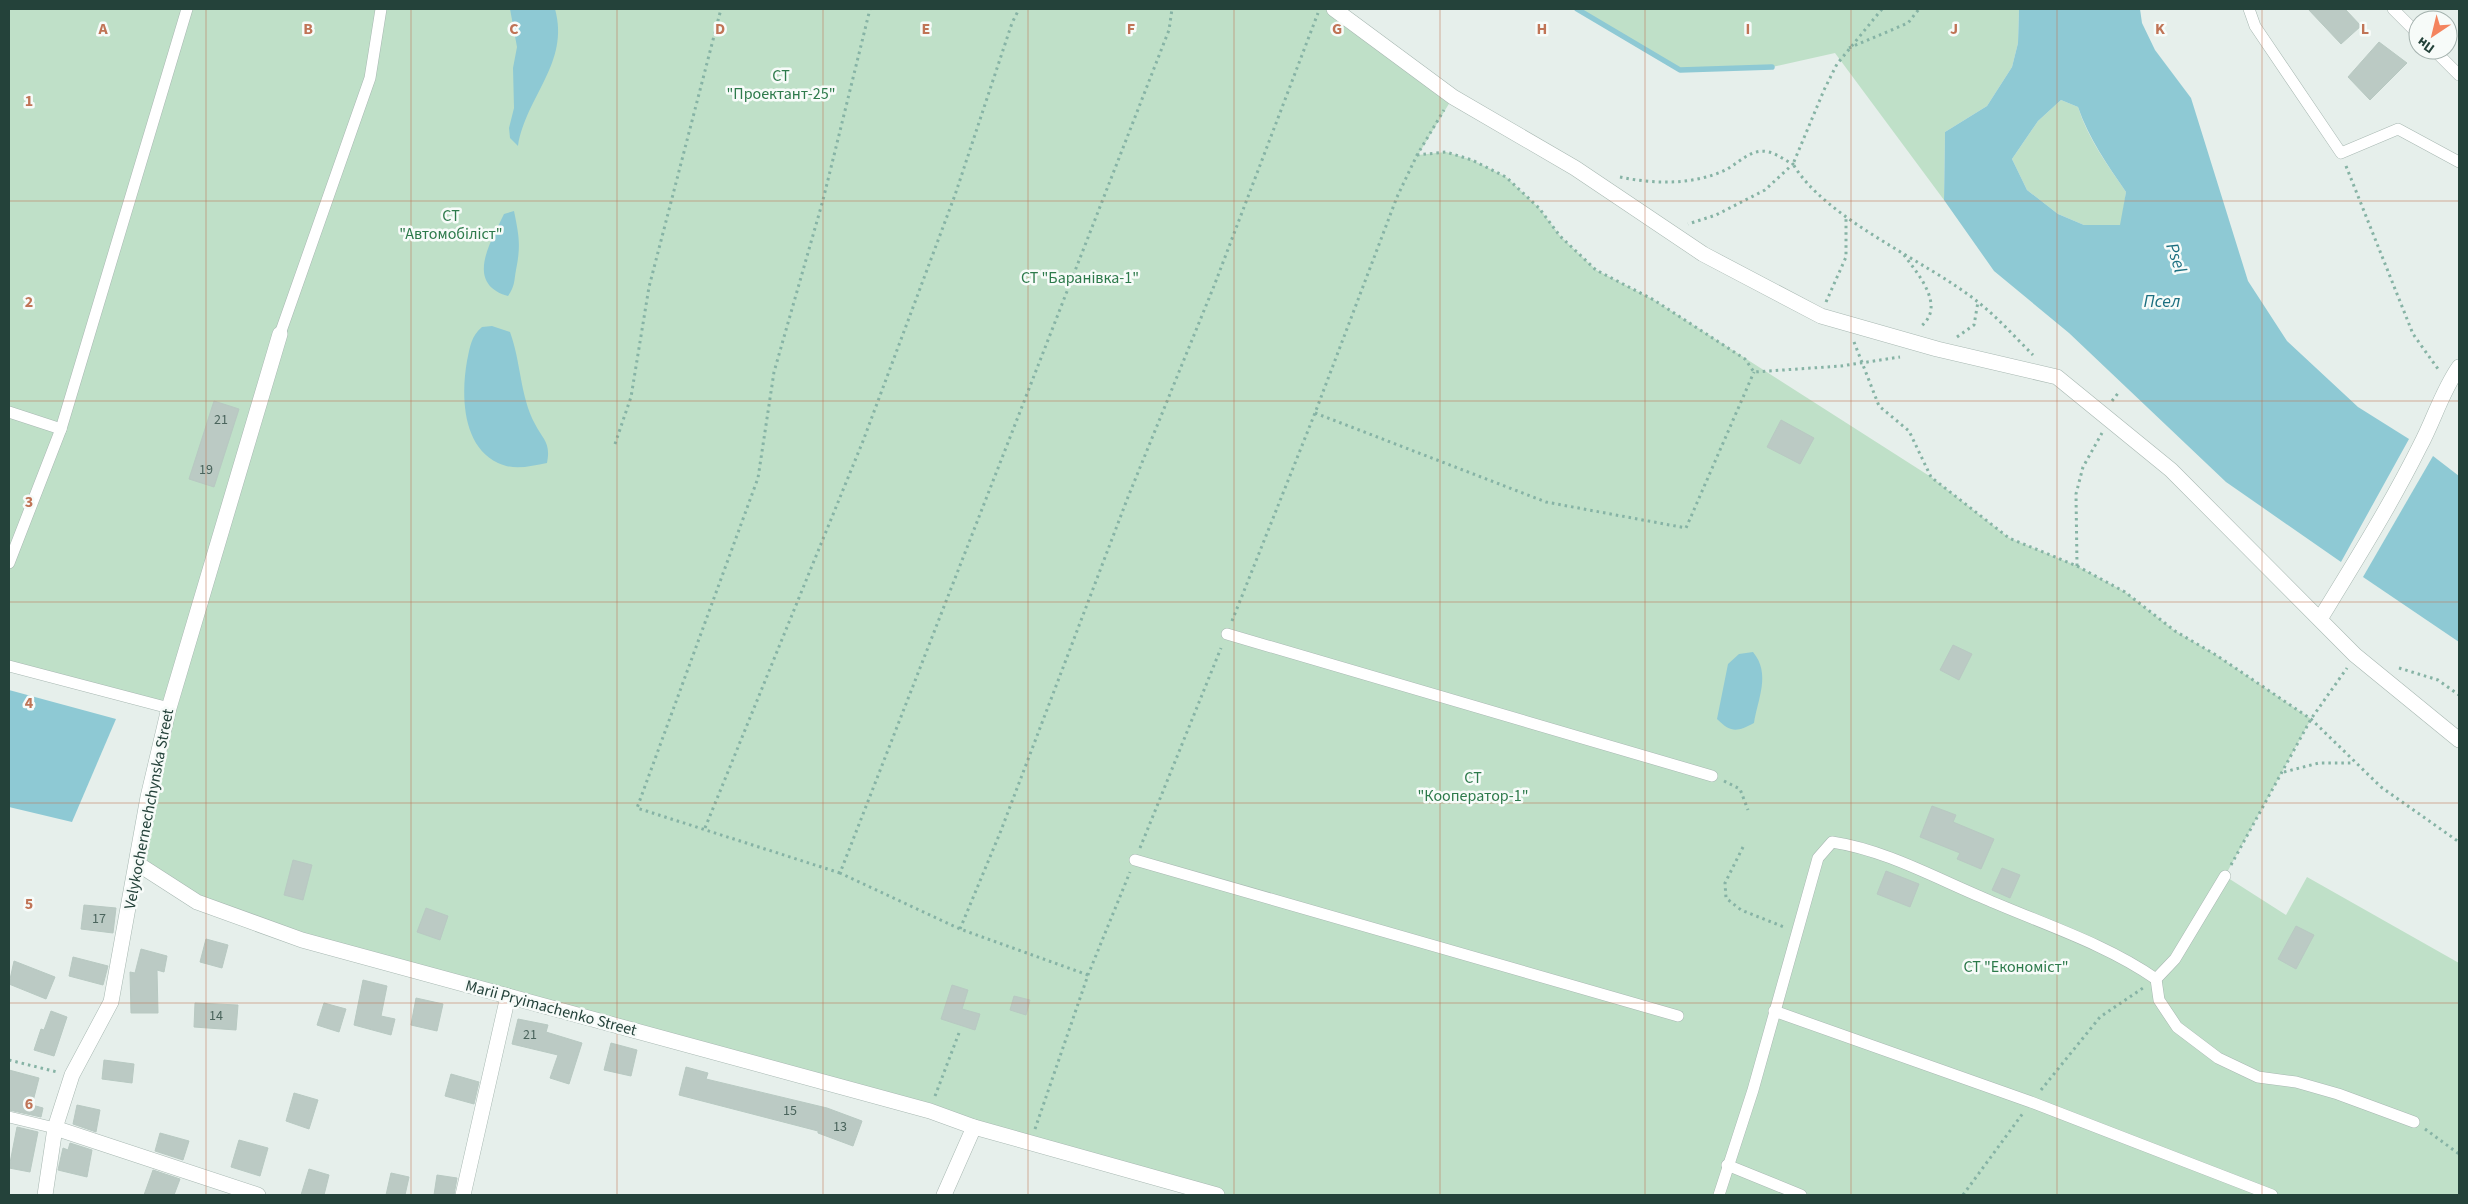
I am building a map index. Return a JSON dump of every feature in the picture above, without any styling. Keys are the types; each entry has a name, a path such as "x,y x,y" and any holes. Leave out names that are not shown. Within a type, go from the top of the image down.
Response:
{"street":[{"path":"1334,9 1452,97 1575,168 1703,254 1820,316 1937,349 2057,377 2171,470 2355,655 2459,740"},
{"name":"Velykochernechchynska Street","path":"45,1195 56,1128 72,1075 111,1002 138,864 148,796 169,708 280,334"},
{"path":"2320,620 2377,527 2421,445 2448,382 2459,367"},
{"name":"Marii Pryimachenko Street","path":"138,864 197,902 302,940 930,1110 974,1127 1031,1141 1217,1195"},
{"path":"463,1195 508,996"},
{"path":"944,1195 974,1127"},
{"path":"56,1128 258,1195"}],"lane":[{"path":"9,563 61,429 187,9"},
{"path":"280,334 370,78 381,9"},
{"path":"2248,9 2255,26 2341,153 2398,129 2459,162"},
{"path":"2393,9 2408,24"},
{"path":"2444,60 2459,76"},
{"path":"9,412 61,429"},
{"path":"1226,634 1712,776"},
{"path":"9,666 169,708"},
{"path":"1720,1195 1727,1165 1753,1090 1818,858 1832,842 1848,844 1894,860 2099,948 2140,968 2156,979"},
{"path":"1135,860 1678,1016"},
{"path":"2225,876 2175,958 2156,979 2158,1000 2177,1027 2218,1058 2258,1078 2296,1082 2338,1094 2414,1122"},
{"path":"1774,1011 2031,1102 2272,1195"},
{"path":"9,1117 56,1128"},
{"path":"1727,1165 1801,1195"}],"path":[{"path":"615,444 631,397 650,287 721,9"},
{"path":"870,9 823,200 774,372 758,478 637,808 705,828 840,873 960,929 1088,975"},
{"path":"705,828 863,441 956,195 1012,23 1019,9"},
{"path":"840,873 1170,30 1172,9"},
{"path":"960,929 1000,833 1128,497 1214,286 1320,9"},
{"path":"1669,231 1716,215 1765,190 1793,164 1824,90 1848,49 1882,9"},
{"path":"1848,49 1908,23 1919,9"},
{"path":"1031,1141 1088,975 1315,413 1397,197 1417,155 1452,97"},
{"path":"1417,155 1446,152 1472,160 1506,178 1539,208 1560,236 1596,270 1654,300 1745,359 1754,372"},
{"path":"1612,176 1639,181 1678,183 1722,172 1749,154 1768,152 1793,164 1803,181 1846,215 1978,302 2036,357"},
{"path":"2341,153 2413,334 2448,382"},
{"path":"1820,316 1835,278 1846,257 1846,215"},
{"path":"1903,252 1930,296 1931,310 1925,323 1903,339"},
{"path":"1937,349 1974,325 1978,302"},
{"path":"1846,324 1879,406 1909,431 1931,477 2009,538 2077,566 2124,592 2175,631 2216,655 2310,719 2381,787 2459,842"},
{"path":"1754,372 1863,363 1903,356"},
{"path":"1315,413 1546,502 1686,528 1754,372"},
{"path":"2077,566 2076,494 2083,467 2098,436 2113,423"},
{"path":"2225,876 2284,772 2310,719 2336,686 2355,655"},
{"path":"2392,666 2438,680 2459,695"},
{"path":"2284,772 2320,763 2354,763"},
{"path":"1712,776 1740,789 1748,810"},
{"path":"1743,847 1725,884 1726,898 1741,910 1796,932"},
{"path":"1963,1195 2031,1102 2100,1017 2156,979"},
{"path":"930,1110 959,1033"},
{"path":"9,1060 72,1075"},
{"path":"2414,1122 2459,1154"}],"green space":[{"path":"9,9 1334,9 1453,97 1418,155 1446,152 1472,160 1506,177 1539,208 1560,236 1596,270 1654,300 1931,477 2009,538 2077,566 2125,592 2175,631 2216,655 2311,719 2225,876 2286,915 2307,877 2459,963 2459,1195 1217,1195 302,940 197,902 138,864 168,708 9,666"},
{"path":"1577,9 2019,9 2018,43 2012,67 1987,106 1945,132 1944,200 1835,53 1772,67 1680,70"},
{"path":"2061,100 2078,107 2093,141 2126,192 2121,225 2084,225 2058,214 2027,190 2012,159 2038,121"}],"water":[{"path":"510,9 555,9 558,28 557,46 552,63 529,111 518,146 510,138 509,128 514,108 513,68 517,47"},
{"name":"Псел","path":"2019,9 2140,9 2142,23 2155,50 2191,98 2248,281 2287,341 2358,407 2409,439 2341,562 2226,482 2069,333 1994,271 1944,200 1945,132 1987,106 2012,67 2018,43","holes":["2061,100 2078,107 2093,141 2126,192 2120,225 2084,225 2058,214 2027,190 2012,159 2038,121"]},
{"path":"514,211 519,247 514,283 508,296 495,290 487,282 484,272 488,249 504,214"},
{"path":"492,326 510,332 526,402 535,424 546,442 548,450 547,463 510,467 498,463 486,455 477,445 471,432 467,418 464,389 467,361 475,334 482,327"},
{"path":"2433,456 2459,476 2459,642 2363,577"},
{"path":"1753,652 1758,660 1762,678 1754,723 1739,729 1730,729 1717,719 1728,664 1739,654"},
{"path":"9,690 116,719 72,822 9,807"}],"building":[{"path":"2308,9 2345,9 2361,26 2341,44"},
{"path":"2379,42 2407,63 2370,100 2348,77"},
{"path":"214,401 239,409 214,487 189,479"},
{"path":"1781,420 1814,438 1800,464 1767,447"},
{"path":"1953,645 1972,654 1959,680 1940,670"},
{"path":"1932,806 1956,815 1953,822 1994,839 1981,869 1957,859 1960,853 1920,837"},
{"path":"293,860 312,865 303,900 284,895"},
{"path":"2002,868 2020,875 2010,898 1992,890"},
{"path":"1886,871 1919,884 1910,907 1877,894"},
{"path":"84,905 116,908 113,933 81,929"},
{"path":"426,908 448,916 440,940 417,932"},
{"path":"2296,926 2314,935 2296,969 2278,959"},
{"path":"206,939 228,945 222,968 200,962"},
{"path":"141,949 167,956 164,972 157,970 158,1013 131,1013 130,972 135,973"},
{"path":"73,957 108,966 103,985 69,976"},
{"path":"14,961 55,977 46,999 9,984"},
{"path":"363,980 387,986 381,1016 395,1019 391,1035 354,1025"},
{"path":"952,985 968,990 962,1009 980,1014 975,1030 941,1019"},
{"path":"1014,996 1030,1000 1026,1015 1010,1010"},
{"path":"416,998 443,1004 437,1031 411,1025"},
{"path":"195,1003 238,1005 236,1030 194,1027"},
{"path":"324,1003 346,1009 339,1032 317,1025"},
{"path":"51,1011 67,1017 54,1056 34,1050 41,1029 44,1030"},
{"path":"518,1019 548,1025 546,1032 582,1043 569,1084 550,1078 558,1055 512,1044"},
{"path":"611,1043 637,1050 631,1076 604,1070"},
{"path":"104,1060 134,1064 132,1083 102,1079"},
{"path":"686,1067 708,1073 706,1079 827,1108 862,1121 853,1146 818,1133 818,1131 679,1095"},
{"path":"9,1070 39,1078 32,1105 43,1108 41,1117 9,1110"},
{"path":"451,1074 479,1082 474,1104 445,1096"},
{"path":"294,1093 318,1100 309,1129 286,1121"},
{"path":"77,1105 100,1110 96,1132 73,1124"},
{"path":"17,1127 38,1132 30,1172 9,1168"},
{"path":"160,1133 189,1141 183,1160 155,1151"},
{"path":"239,1140 268,1148 260,1176 231,1167"},
{"path":"70,1143 92,1150 87,1177 58,1170 63,1148 68,1150"},
{"path":"309,1169 329,1175 324,1195 301,1195"},
{"path":"153,1170 180,1179 174,1195 144,1195"},
{"path":"391,1173 409,1177 405,1195 386,1195"},
{"path":"437,1175 457,1178 454,1195 434,1195"}],"waterway":[{"path":"1577,9 1680,70 1772,67"}],"park label":[{"name":"СТ \"Проектант-25\"","path":"781,85"},
{"name":"СТ \"Автомобіліст\"","path":"451,225"},
{"name":"СТ \"Баранівка-1\"","path":"1080,278"},
{"name":"СТ \"Кооператор-1\"","path":"1473,787"},
{"name":"СТ \"Економіст\"","path":"2016,967"}],"water label":[{"name":"Psel","path":"2176,258"}]}
